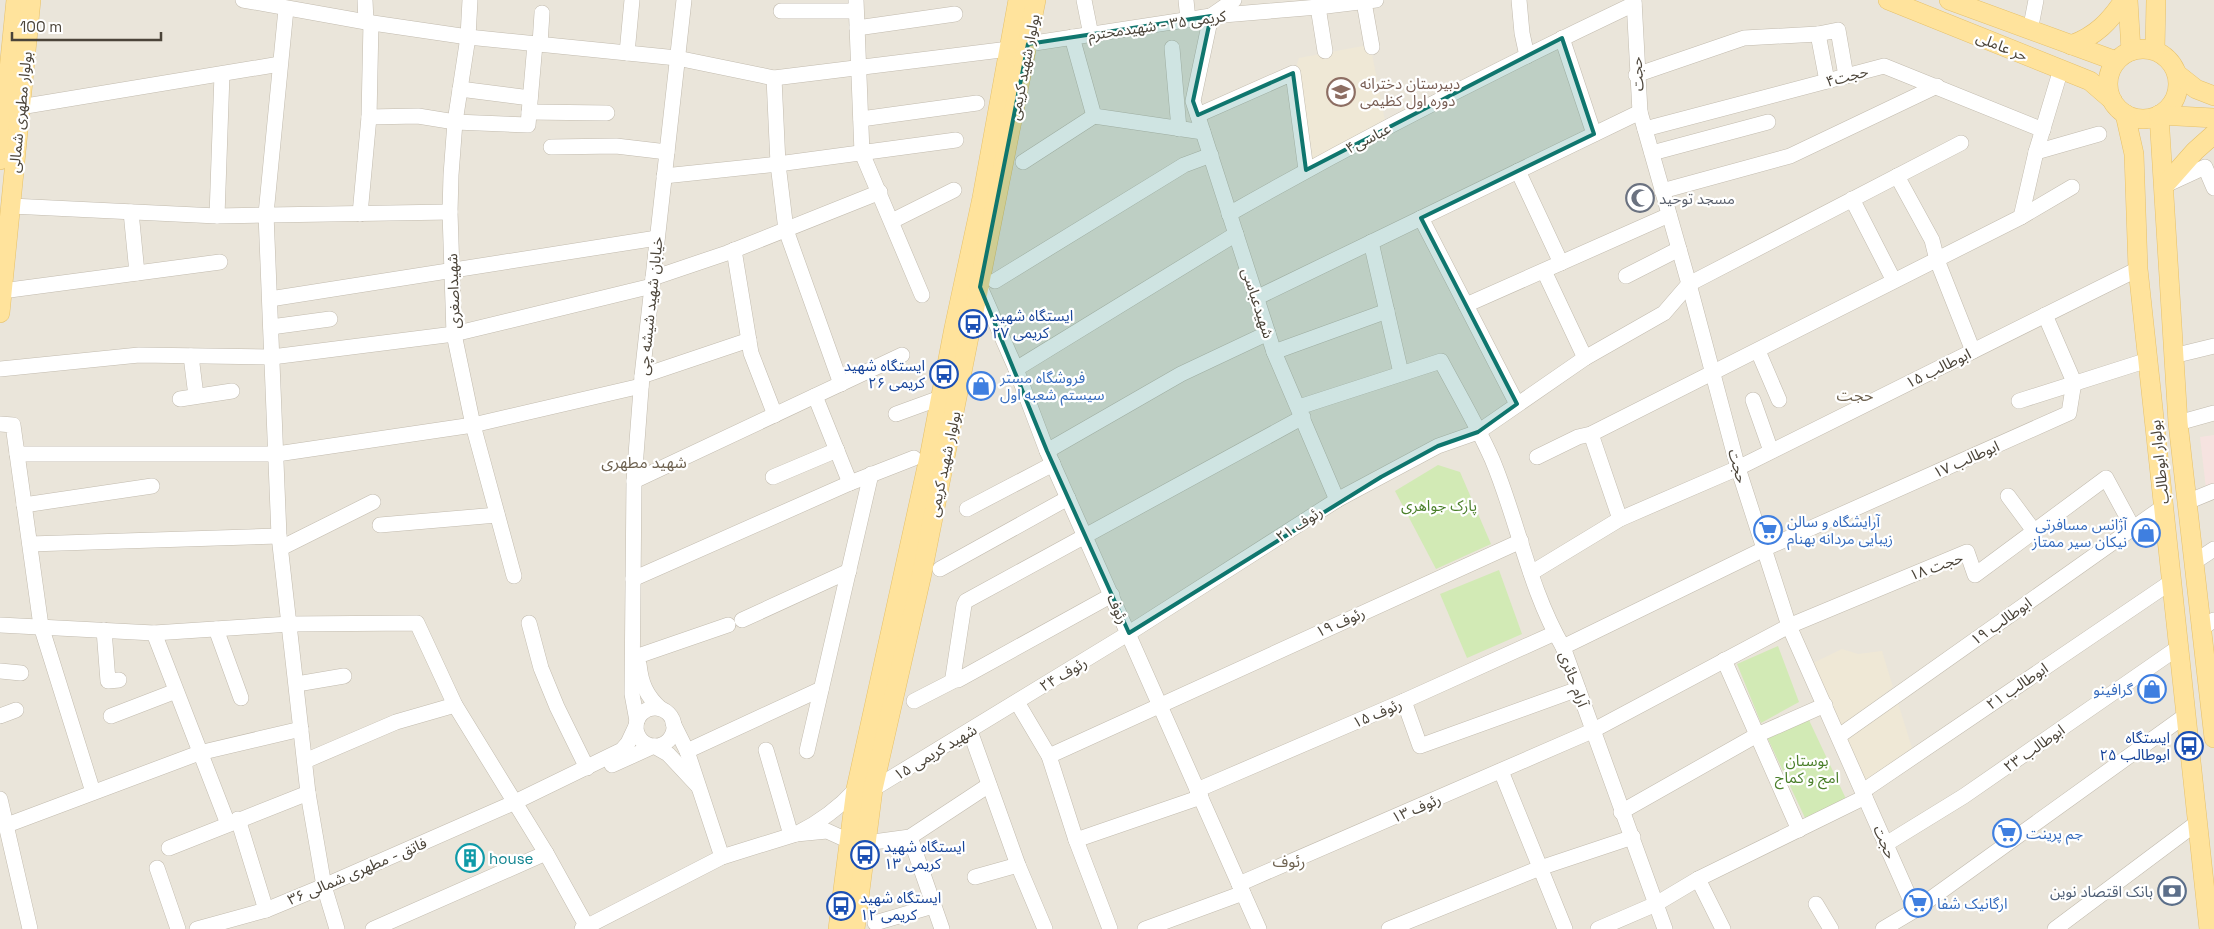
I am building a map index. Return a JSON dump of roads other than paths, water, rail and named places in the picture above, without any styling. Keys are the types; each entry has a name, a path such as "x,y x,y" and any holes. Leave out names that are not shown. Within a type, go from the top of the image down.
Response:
{"main road":[{"name":"بولوار مطهری شمالی","path":"0,314 20,107 16,70 6,32 16,0"},
{"name":"بولوار مطهری شمالی","path":"0,160 31,0"},
{"name":"بولوار شهید کریمی","path":"864,789 921,578 988,284 990,199 1009,49 1018,0"},
{"name":"بولوار شهید کریمی","path":"855,929 858,842 864,789 940,398 1028,44 1036,0"},
{"name":"حر عاملی","path":"1888,0 2090,81 2112,100"},
{"name":"حر عاملی","path":"1950,0 2071,45 2123,56"},
{"path":"2071,45 2096,33 2110,20 2126,0"},
{"path":"2123,56 2126,0"},
{"path":"2155,50 2156,0"},
{"path":"2214,96 2196,90 2177,74 2168,60 2155,50 2143,48 2123,56 2109,73 2108,87 2112,100 2126,114 2136,118 2148,119 2160,115 2214,118"},
{"path":"2160,115 2172,104 2178,90 2177,74"},
{"name":"بولوار ابوطالب","path":"2126,114 2134,154 2138,269 2209,929"},
{"name":"بولوار ابوطالب","path":"2160,115 2178,423 2194,563 2208,624 2214,738"},
{"path":"2164,186 2195,151 2214,134"},
{"path":"2157,446 2180,444"},
{"name":"بولوار شهید کریمی","path":"838,929 858,842"}],"street":[{"path":"246,0 369,23 468,37 677,58 774,78 1009,49"},
{"path":"360,214 369,117 369,23 365,0"},
{"name":"شهیداصغری","path":"470,0 468,37 455,122 450,212 454,334 473,426 514,576"},
{"path":"627,53 632,0"},
{"name":"خیابان شهید شیشه چی","path":"637,723 632,694 634,481 652,282 684,0"},
{"path":"1084,0 1091,34"},
{"path":"1186,0 1188,20"},
{"path":"1519,0 1522,33 1527,56"},
{"path":"2030,31 2036,0"},
{"path":"1370,1 1372,48"},
{"name":"کریمی ۳۵ - شهیدمحترم","path":"1028,44 1211,16 1370,1"},
{"path":"1229,2 1211,16 1195,108 1294,72 1306,170"},
{"name":"عباسی۴","path":"1229,214 1306,170 1634,2"},
{"name":"حجت","path":"1634,2 1636,75 1640,112 1689,284 1738,468 1789,626 1915,910"},
{"path":"781,11 856,5 862,153 922,295"},
{"path":"1318,7 1325,51"},
{"path":"286,9 266,214 280,542 308,793 324,886 337,929"},
{"path":"529,112 542,13"},
{"path":"857,28 955,14"},
{"path":"1636,75 1744,38 1818,34 1838,30 1846,76"},
{"path":"1818,34 1827,82"},
{"path":"1072,37 1094,116"},
{"path":"1562,38 1594,134"},
{"path":"1172,48 1179,129"},
{"path":"20,107 280,64"},
{"name":"حجت۴","path":"1645,129 1884,66 2043,130"},
{"path":"2021,217 2036,152 2061,69"},
{"path":"217,216 222,74"},
{"path":"774,78 778,164 786,230 841,384"},
{"path":"1662,191 1790,156 1937,86"},
{"path":"460,89 529,112"},
{"path":"861,119 977,103"},
{"name":"شهیدعباسی","path":"1195,108 1274,352 1337,500"},
{"path":"369,117 418,116 455,122 529,112 607,112"},
{"path":"1256,298 1640,112"},
{"path":"1023,162 1094,116 1203,132"},
{"path":"1652,153 1768,122"},
{"path":"2036,152 2099,134"},
{"path":"664,176 778,164 956,140"},
{"path":"1689,284 1961,143"},
{"path":"551,147 616,146 667,152"},
{"path":"988,284 1184,165 1210,155"},
{"path":"2164,186 2206,167 2214,188"},
{"path":"1518,171 1561,263"},
{"path":"1897,176 1932,240 1937,260 1973,351"},
{"path":"1537,457 1578,437 1591,434 1713,374 1894,280 2021,217 2072,187"},
{"path":"892,221 954,190"},
{"path":"0,369 139,354 272,358 454,334 652,282 880,192"},
{"path":"1852,199 1894,280"},
{"path":"10,206 217,216 450,212"},
{"path":"131,212 137,273"},
{"path":"1466,305 1669,214"},
{"path":"1421,218 1517,404"},
{"path":"1016,369 1236,234"},
{"path":"270,299 657,238"},
{"path":"955,680 953,677 964,605 970,598 1135,510 1301,412 1401,373 1371,242"},
{"path":"1626,276 1679,249"},
{"path":"734,250 751,353 775,415"},
{"path":"2,291 220,262"},
{"name":"ابوطالب ۱۵","path":"1531,573 1620,519 1738,468 2138,269"},
{"path":"1544,271 1585,358"},
{"name":"رئوف","path":"988,284 1016,369 1050,457 1259,929"},
{"name":"رئوف ۲۱","path":"1129,633 1337,500 1438,446 1478,432 1585,358 1664,314 1689,284"},
{"path":"1274,352 1387,311"},
{"path":"2045,315 2074,382"},
{"path":"271,327 330,319"},
{"path":"967,509 1181,374 1268,333"},
{"path":"17,454 277,454 473,426 642,381 749,340"},
{"path":"2173,356 2214,346"},
{"path":"1758,351 1779,400"},
{"path":"634,481 902,355"},
{"path":"191,356 196,396"},
{"path":"2019,400 2148,360"},
{"name":"آرام حائری","path":"1401,373 1441,361 1492,459 1531,573 1555,633 1563,647 1621,812 1633,837 1665,929"},
{"name":"ابوطالب ۱۷","path":"1764,550 2069,413 2074,382"},
{"path":"180,399 232,391"},
{"path":"815,396 850,483"},
{"path":"896,414 940,398"},
{"path":"1753,400 1771,451"},
{"path":"2178,423 2214,413"},
{"path":"0,424 13,425 41,626 93,792"},
{"path":"1591,434 1620,519"},
{"path":"773,477 837,450"},
{"path":"633,579 850,483 914,458"},
{"path":"807,751 871,474"},
{"name":"حجت ۱۸","path":"1789,626 1966,552 1976,575 2106,478 2133,528"},
{"path":"24,505 152,486"},
{"path":"2187,502 2214,491"},
{"path":"2008,496 2034,531"},
{"path":"940,569 1068,498"},
{"path":"30,544 280,542 372,502"},
{"name":"ابوطالب ۱۹","path":"1839,736 2163,507"},
{"path":"380,524 497,514"},
{"name":"رئوف ۱۹","path":"1049,756 1521,541"},
{"path":"2194,563 2214,549"},
{"path":"1563,647 1764,550"},
{"path":"638,656 735,622 849,571"},
{"name":"ابوطالب ۲۱","path":"1598,929 1656,904 1698,880 1800,830 1864,794 2172,582"},
{"path":"914,701 958,680 1112,595"},
{"name":"خیابان شهید شیشه چی","path":"634,612 643,686 647,695 661,709"},
{"path":"529,622 542,668 557,707 587,768"},
{"path":"0,625 154,633 290,624 417,623 454,705 513,804 546,853 591,927 722,857 793,835 827,831 858,842 910,837 989,785"},
{"name":"رئوف ۱۳","path":"1145,929 1241,889 1592,731 1789,626"},
{"path":"104,630 108,681 119,680"},
{"path":"216,630 241,698"},
{"path":"154,633 199,753 233,822 266,910"},
{"name":"رئوف ۲۴","path":"997,714 1129,633"},
{"name":"رئوف ۱۵","path":"1076,840 1199,793 1555,633"},
{"name":"ابوطالب ۲۳","path":"1886,844 1964,796 2179,647"},
{"path":"1724,660 1800,830"},
{"path":"0,671 21,673"},
{"path":"297,684 344,676"},
{"path":"687,751 822,689"},
{"path":"1404,701 1420,746 1578,689"},
{"path":"112,716 176,691"},
{"path":"1017,702 1049,756 1076,840 1110,929"},
{"path":"305,761 396,722 454,705"},
{"path":"1621,812 1757,735 1825,705"},
{"path":"513,804 622,750 633,735 637,723 646,710 661,709 669,714 687,751 722,857"},
{"path":"0,716 16,710"},
{"name":"شهید کریمی ۱۵","path":"793,835 819,823 864,789 970,731 997,714"},
{"path":"1884,929 1915,910 2186,715"},
{"path":"637,723 641,740 668,754 698,786"},
{"path":"513,804 584,778 667,741 673,733 673,723"},
{"path":"7,824 199,753 302,729"},
{"path":"970,731 1018,864 1044,929"},
{"path":"766,750 793,835"},
{"path":"1501,771 1566,929"},
{"path":"169,848 308,793"},
{"path":"0,799 30,929"},
{"name":"فاتق - مطهری شمالی ۳۶","path":"197,929 232,924 513,804"},
{"path":"2055,929 2198,822"},
{"path":"910,837 942,929"},
{"path":"1390,929 1540,868 1633,837"},
{"path":"373,929 546,853"},
{"path":"975,878 1018,864"},
{"path":"157,868 178,929"},
{"path":"1698,880 1723,929"},
{"path":"1816,904 1831,929"},
{"path":"875,923 933,906"}],"place":[{"name":"دبیرستان دخترانه دوره اول کظیمی","path":"1341,92"},
{"name":"مسجد توحید","path":"1640,198"},
{"name":"ایستگاه شهید کریمی ۲۷","path":"973,324"},
{"name":"ایستگاه شهید کریمی ۲۶","path":"944,374"},
{"name":"فروشگاه مستر سیستم شعبه اول","path":"981,386"},
{"name":"آرایشگاه و سالن زیبایی مردانه بهنام","path":"1768,530"},
{"name":"آژانس مسافرتی نیکان سیر ممتاز","path":"2146,533"},
{"name":"گرافینو","path":"2152,689"},
{"name":"ایستگاه ابوطالب ۲۵","path":"2189,746"},
{"name":"جم پرینت","path":"2007,833"},
{"name":"ایستگاه شهید کریمی ۱۳","path":"865,855"},
{"name":"house","path":"470,858"},
{"name":"بانک اقتصاد نوین","path":"2172,891"},
{"name":"ارگانیک شفا","path":"1918,903"},
{"name":"ایستگاه شهید کریمی ۱۲","path":"841,906"}],"district":[{"name":"حجت","path":"1855,395"},
{"name":"شهید مطهری","path":"644,462"},
{"name":"رئوف","path":"1289,861"}],"park label":[{"name":"پارک جواهری","path":"1439,505"},
{"name":"بوستان امج و کماج","path":"1807,768"}]}
